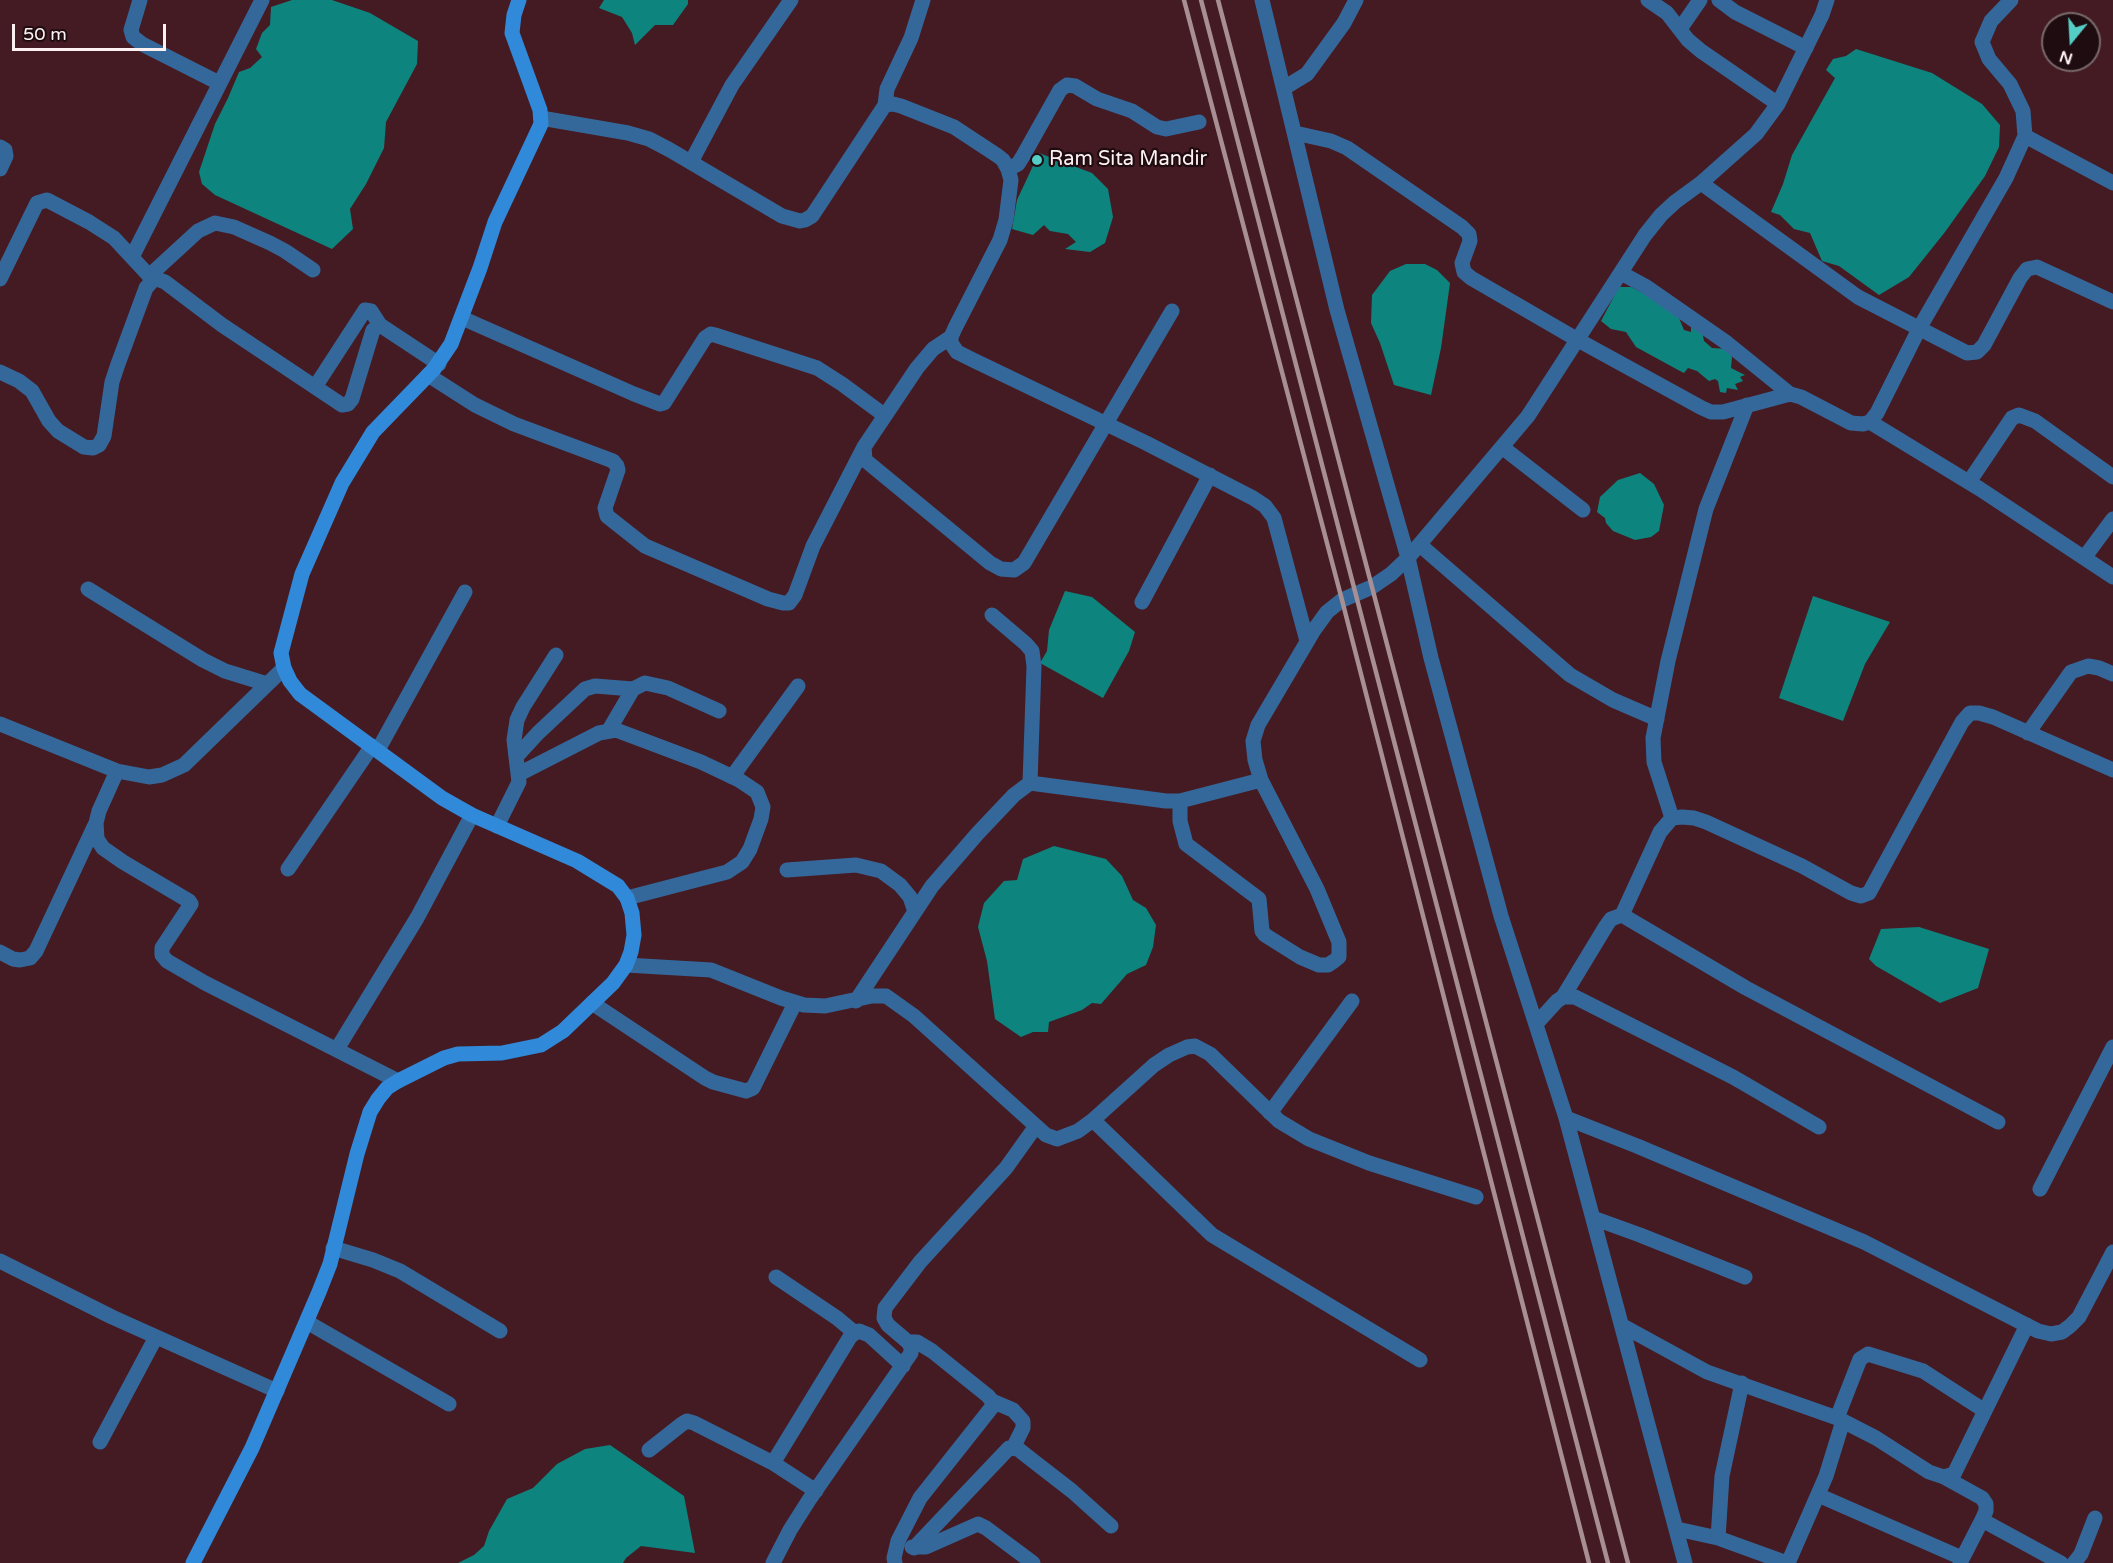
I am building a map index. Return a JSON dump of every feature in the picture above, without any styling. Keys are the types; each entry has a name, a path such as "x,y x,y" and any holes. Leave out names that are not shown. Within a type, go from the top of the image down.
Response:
{"street":[{"path":"140,0 131,30 133,37 142,44 219,83"},
{"path":"132,257 262,0"},
{"path":"193,1563 252,1448 320,1292 370,1113 387,1088 398,1080 451,1056 502,1053 541,1045 563,1031 612,984 626,965 631,952 634,935 632,913 627,898 618,886 577,861 472,815 442,798 300,694 290,681 281,653 302,574 342,483 373,432 434,369 452,344 491,231 537,132 541,118 540,110 512,33 519,0"},
{"path":"691,162 732,85 791,0"},
{"path":"541,118 628,133 649,139 782,216 800,221 806,220 812,216 885,105 887,88 911,38 922,0"},
{"path":"1262,0 1337,310 1408,558 1431,658 1501,916 1566,1118 1685,1563"},
{"path":"1284,88 1307,74 1344,22 1356,0"},
{"path":"1648,0 1666,13 1688,40 1701,51 1778,104"},
{"path":"1680,29 1700,0"},
{"path":"1719,0 1735,12 1806,48"},
{"path":"1179,801 1180,821 1186,844 1258,899 1262,932 1265,935 1300,957 1319,965 1328,965 1339,957 1339,942 1317,889 1261,780 1255,760 1253,741 1258,724 1307,640 1327,612 1342,600 1372,587 1408,558 1528,416 1660,215 1701,183 1756,134 1778,104 1827,0"},
{"path":"1622,273 1639,282 1727,343 1790,394 1809,400 1851,423 1870,422 1877,413 1920,327 2006,178 2025,136 2023,111 2010,84 1989,59 1982,42 1991,21 2011,0"},
{"path":"1008,170 1023,156 1060,90 1068,85 1075,86 1097,99 1132,111 1157,127 1166,129 1198,122"},
{"path":"885,105 901,106 954,127 998,156 1008,170 1011,180 1004,229 951,337 951,343 957,351 1210,475 1253,498 1270,512 1307,640"},
{"path":"1295,133 1330,141 1347,148 1462,227 1469,234 1470,241 1462,263 1464,272 1578,340 1702,408 1723,412 1790,394"},
{"path":"2025,136 2113,183"},
{"path":"0,147 6,153 0,169"},
{"path":"1701,183 1858,297 1967,353 1977,352 1984,345 2027,269 2037,267 2113,302"},
{"path":"0,279 37,203 42,200 51,201 107,232 151,278 165,282 222,325 342,405 348,404 352,399 373,330 380,325"},
{"path":"0,372 19,381 32,391 49,421 58,431 84,447 93,448 99,445 104,436 112,382 146,288 151,278 198,231 215,223 234,227 285,251 313,270"},
{"path":"315,387 364,310 371,311 380,325 475,405 514,424 613,461 618,470 605,512 623,530 645,546 768,599 789,603 795,595 813,546 864,447 924,360 933,349 951,337"},
{"path":"864,447 865,460 880,474 990,563 1001,569 1014,570 1024,563 1172,311"},
{"path":"462,318 623,390 660,404 664,403 705,338 711,334 817,368 884,416"},
{"path":"1672,818 1654,762 1653,738 1668,662 1706,508 1747,405"},
{"path":"1969,482 2012,418 2019,415 2035,421 2113,477"},
{"path":"1870,422 1969,482 2113,577"},
{"path":"1502,447 1583,510"},
{"path":"1142,602 1210,475"},
{"path":"2084,558 2113,519"},
{"path":"1420,545 1570,675 1605,696 1657,719"},
{"path":"87,588 203,660 225,671 267,684"},
{"path":"288,869 375,748 465,592"},
{"path":"992,615 1032,651 1034,666 1030,783"},
{"path":"498,826 517,789 519,774 514,740 517,720 556,655"},
{"path":"2028,732 2071,672 2088,666 2113,674"},
{"path":"0,724 117,771 149,777 162,776 184,765 284,668"},
{"path":"609,730 633,689 639,685 652,683 668,688 719,711"},
{"path":"516,757 538,732 585,689 595,686 633,689"},
{"path":"732,777 798,686"},
{"path":"1536,1024 1563,996 1611,919 1622,915 1660,832 1672,818 1694,818 1706,822 1802,866 1851,894 1861,896 1871,890 1962,722 1970,713 1993,717 2113,770"},
{"path":"519,774 609,730 624,732 732,777 757,792 763,807 756,835 742,862 727,872 627,898"},
{"path":"0,952 13,959 21,960 30,958 36,951 117,771"},
{"path":"856,1001 932,886 1014,795 1030,783 1179,801 1261,780"},
{"path":"337,1049 406,937 472,815"},
{"path":"96,822 97,839 103,848 191,904 162,948 162,955 171,964 398,1080"},
{"path":"787,870 846,865 870,867 881,871 900,885 910,897 915,912"},
{"path":"1622,915 1746,988 1998,1122"},
{"path":"626,965 711,970 795,1003 825,1006 872,996 886,996 893,999 1046,1135 1057,1139 1078,1131 1093,1120 1168,1055 1195,1046 1210,1054 1286,1126 1321,1144 1369,1163 1476,1197"},
{"path":"1563,996 1575,997 1713,1066 1819,1127"},
{"path":"1270,1113 1352,1001"},
{"path":"592,1003 705,1078 746,1091 753,1088 795,1003"},
{"path":"2040,1189 2113,1047"},
{"path":"1566,1118 1864,1242 2027,1325 2051,1334 2062,1332 2079,1317 2113,1252"},
{"path":"1093,1120 1212,1234 1420,1360"},
{"path":"773,1563 790,1530 911,1353 908,1342 888,1325 884,1318 885,1308 920,1262 1006,1168 1036,1126"},
{"path":"1593,1218 1745,1277"},
{"path":"333,1248 400,1271 500,1330"},
{"path":"0,1261 156,1337 277,1391"},
{"path":"776,1277 837,1317 855,1332 859,1331 868,1335 903,1366"},
{"path":"307,1322 448,1404"},
{"path":"1944,1477 1954,1474 2027,1325"},
{"path":"1623,1326 1707,1372 1840,1420 1876,1438 1929,1472 1944,1477 1982,1498 1986,1504 1986,1511 1961,1560 1818,1495"},
{"path":"772,1463 855,1332"},
{"path":"100,1442 156,1337"},
{"path":"908,1342 917,1342 932,1351 992,1401 1012,1410 1023,1421 1023,1428 1013,1448 1004,1452 914,1548"},
{"path":"1677,1529 1718,1538 1788,1563 1830,1465 1840,1420 1860,1359 1869,1354 1923,1371 1985,1411"},
{"path":"1718,1538 1722,1476 1742,1383"},
{"path":"895,1563 898,1541 920,1498 988,1413 992,1407 992,1401"},
{"path":"649,1450 687,1421 726,1438 816,1491"},
{"path":"1013,1448 1072,1491 1111,1526"},
{"path":"2074,1563 2081,1554 2095,1518"},
{"path":"1982,1520 2061,1563"},
{"path":"898,1541 914,1548 926,1547 978,1524 1033,1563"}],"water":[{"path":"292,0 332,0 370,13 418,41 417,64 386,122 384,148 366,184 350,209 353,229 332,249 215,195 202,184 199,172 215,124 239,72 250,68 262,57 256,49 262,33 270,25 271,7"},
{"path":"604,0 688,0 688,4 673,25 655,25 635,45 632,33 622,17 599,8"},
{"path":"1856,49 1932,73 1982,104 2000,125 1999,147 1985,176 1909,277 1879,295 1839,266 1822,261 1810,233 1794,229 1780,215 1771,212 1792,155 1835,78 1826,70 1833,59 1846,56"},
{"path":"1039,153 1092,173 1108,189 1113,217 1105,243 1090,252 1065,249 1076,242 1068,234 1050,231 1044,225 1033,235 1012,229 1017,200"},
{"path":"1406,264 1425,264 1437,270 1450,283 1441,348 1431,395 1394,385 1371,323 1372,295 1390,271"},
{"path":"1619,287 1631,287 1657,300 1679,318 1684,330 1691,332 1691,320 1701,326 1704,341 1712,348 1727,349 1732,357 1731,368 1745,375 1740,377 1743,381 1735,384 1738,390 1727,388 1726,393 1720,392 1718,381 1715,379 1709,381 1697,371 1688,368 1684,373 1680,371 1636,347 1626,332 1611,329 1601,321"},
{"path":"1640,473 1654,484 1664,505 1659,531 1651,537 1635,540 1613,531 1605,518 1597,512 1600,497 1618,480"},
{"path":"1065,591 1092,597 1135,632 1129,651 1103,698 1040,663 1047,651 1049,630"},
{"path":"1813,596 1890,622 1865,664 1843,721 1779,698"},
{"path":"1054,846 1106,859 1122,876 1133,900 1146,908 1156,925 1153,947 1146,965 1127,974 1101,1004 1092,1003 1082,1010 1049,1022 1048,1032 1033,1032 1021,1037 995,1019 987,961 978,927 984,903 1004,881 1017,880 1023,859"},
{"path":"1919,927 1989,949 1978,988 1940,1003 1876,966 1869,959 1881,929"},
{"path":"610,1445 684,1496 695,1553 641,1546 623,1563 458,1563 474,1555 484,1546 489,1531 507,1499 533,1488 557,1464 585,1449"}],"railway":[{"path":"1184,0 1342,600 1589,1563"},
{"path":"1201,0 1608,1563"},
{"path":"1218,0 1628,1563"}],"place":[{"name":"Ram Sita Mandir","path":"1037,160"}]}
